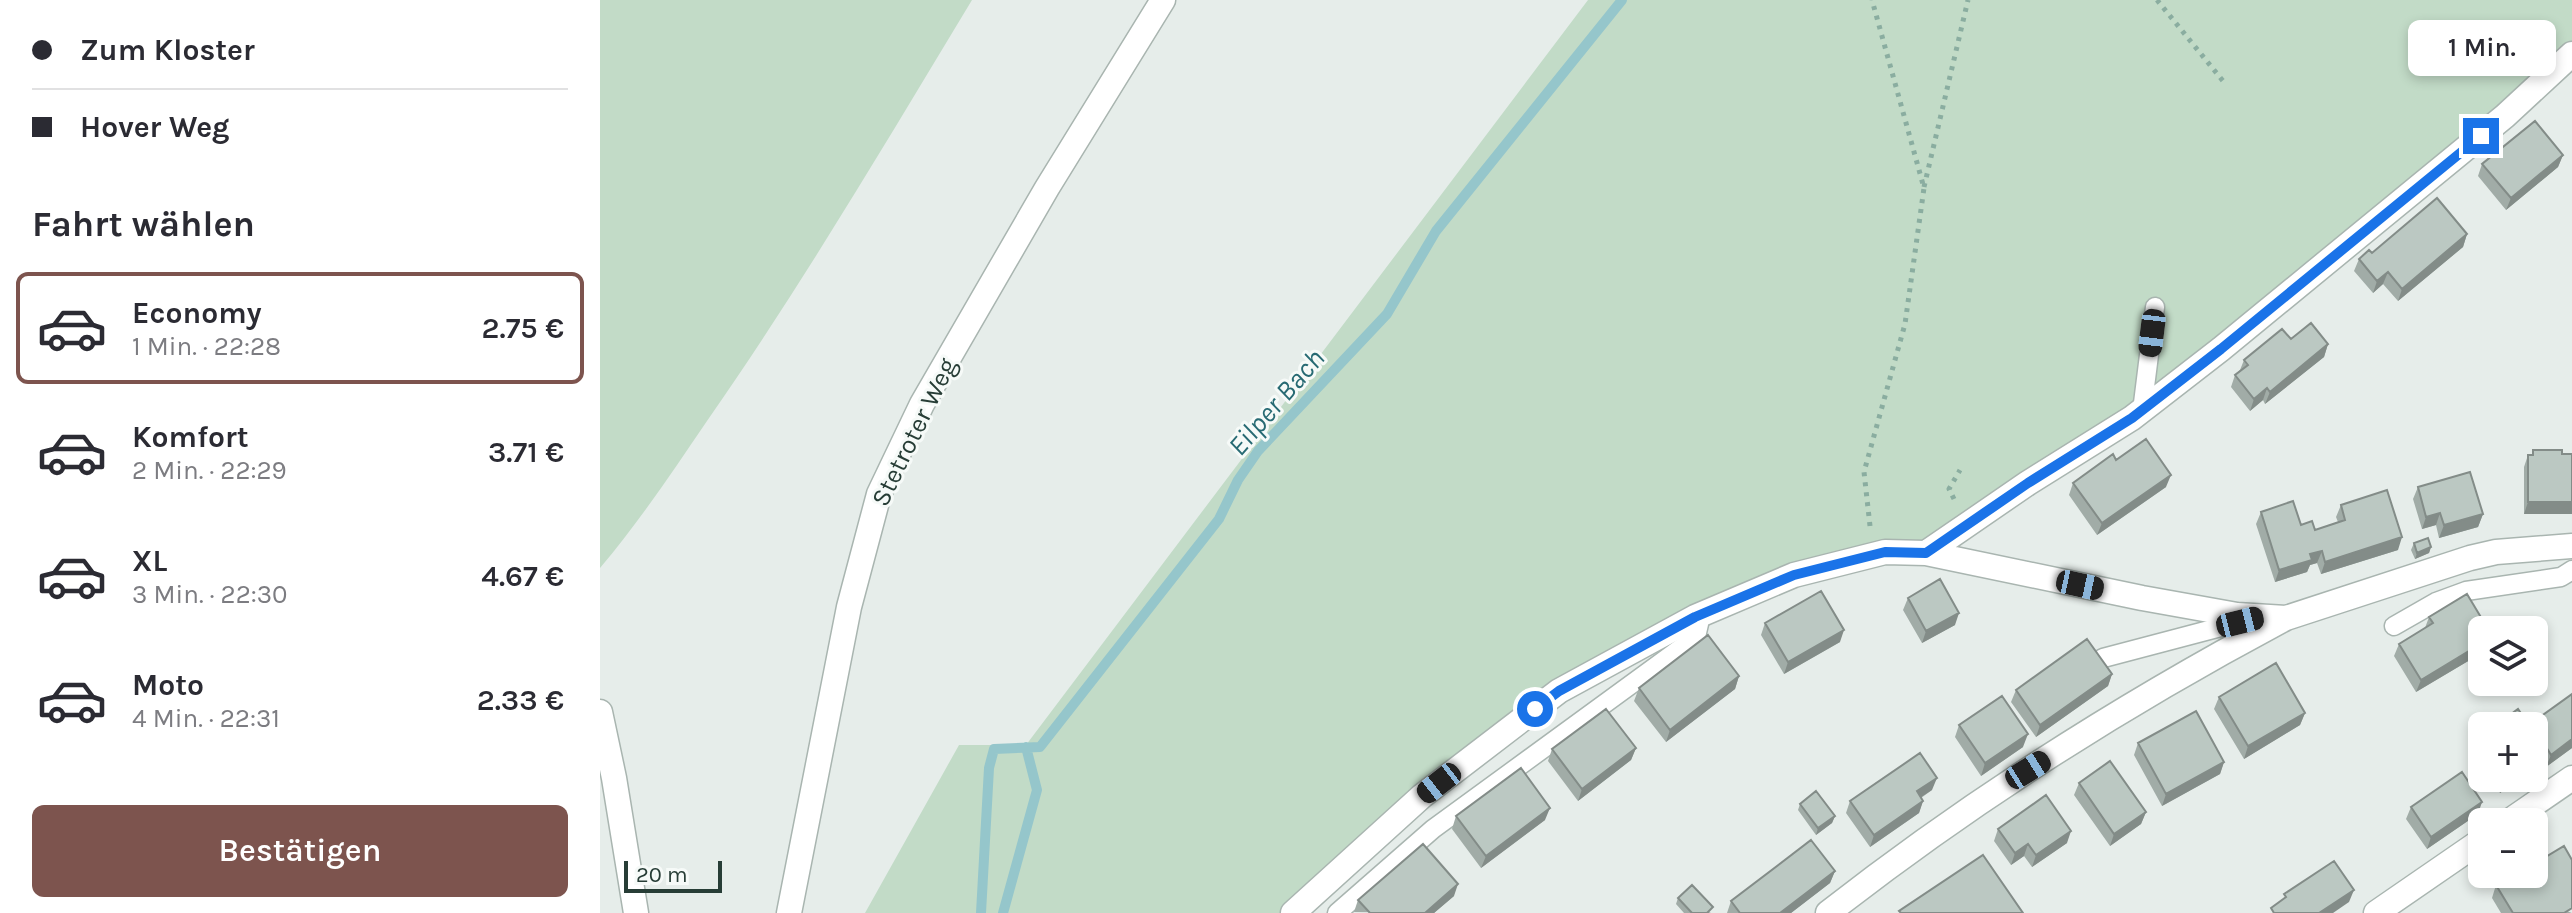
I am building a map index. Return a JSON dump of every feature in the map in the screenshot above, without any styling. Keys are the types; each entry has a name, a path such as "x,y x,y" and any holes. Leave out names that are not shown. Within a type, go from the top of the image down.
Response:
{"street":[{"name":"Stetroter Weg","path":"789,913 849,607 879,494 930,390 1047,188 1163,0"},
{"path":"1926,553 2142,411 2505,116 2572,54"},
{"path":"1828,913 1911,850 2008,783 2274,617 2470,558 2496,552 2572,546"},
{"path":"1293,913 1422,796 1559,691 1695,617 1794,575 1885,552 1926,553 2142,598 2237,615 2274,617"},
{"path":"600,712 636,913"},
{"path":"2528,808 2572,778"},
{"path":"2376,913 2468,850"}],"lane":[{"path":"2142,411 2155,307"},
{"path":"2394,626 2436,602 2466,591 2561,577 2572,570"},
{"path":"1337,913 1433,829 1696,637 1699,631 1695,617"},
{"path":"2103,658 2274,617"}],"path":[{"path":"1872,0 1924,188"},
{"path":"1873,555 1864,472 1905,324 1924,188 1968,0"},
{"path":"2157,0 2223,81"}],"green space":[{"path":"600,0 972,0 843,213 742,370 655,496 600,568"},
{"path":"1588,0 2572,0 2572,54 2221,349 1926,553 1794,575 1559,691 1293,913 865,913 959,745 1026,745"}],"building":[{"path":"2535,121 2563,155 2511,198 2482,164"},
{"path":"2437,198 2467,234 2402,289 2388,272 2377,281 2359,259 2369,250 2372,253"},
{"path":"2311,323 2328,344 2270,392 2267,388 2254,399 2235,375 2248,365 2244,360 2282,329 2291,339"},
{"path":"2146,439 2171,475 2102,523 2073,483 2113,454 2116,460"},
{"path":"2533,450 2562,450 2562,454 2572,454 2572,502 2528,502 2528,455 2533,455"},
{"path":"2470,472 2483,514 2444,525 2440,513 2426,517 2418,487"},
{"path":"2387,490 2402,537 2325,562 2322,551 2310,554 2312,560 2279,570 2261,512 2293,501 2301,525 2312,521 2315,530 2345,520 2341,505"},
{"path":"2428,538 2431,547 2417,553 2414,543"},
{"path":"1940,579 1959,613 1926,631 1908,598"},
{"path":"1821,591 1844,630 1788,662 1765,623"},
{"path":"2467,594 2480,616 2468,616 2468,651 2421,680 2399,644 2433,623 2429,617"},
{"path":"1708,635 1739,676 1670,730 1639,688"},
{"path":"2087,639 2112,674 2040,725 2016,690"},
{"path":"2276,663 2305,713 2248,746 2219,697"},
{"path":"2572,694 2572,739 2551,755 2548,750 2547,712"},
{"path":"2002,696 2028,734 1985,763 1959,725"},
{"path":"1606,709 1636,748 1582,789 1552,749"},
{"path":"2196,711 2224,762 2166,794 2138,743"},
{"path":"1920,753 1937,778 1917,791 1923,801 1874,835 1850,801"},
{"path":"2110,761 2146,812 2114,834 2079,783"},
{"path":"1521,768 1550,808 1486,856 1456,816"},
{"path":"2462,772 2468,781 2468,792 2475,792 2482,802 2468,808 2468,812 2431,837 2411,807"},
{"path":"1816,791 1835,816 1818,828 1800,804"},
{"path":"2046,795 2071,831 2036,855 2028,844 2015,853 1998,829"},
{"path":"1811,840 1835,871 1780,913 1740,913 1731,901"},
{"path":"1423,844 1458,884 1425,913 1370,913 1358,900"},
{"path":"2564,846 2572,860 2572,908 2564,913 2513,913 2498,888 2548,888 2548,856"},
{"path":"1983,855 2023,913 1899,911"},
{"path":"2334,861 2354,890 2319,913 2274,913 2271,908 2286,897 2284,894"},
{"path":"1692,885 1713,907 1707,913 1692,913 1678,898"}],"waterway":[{"name":"Eilper Bach","path":"981,913 989,768 994,749 1040,747 1219,519 1238,480 1258,451 1387,314 1436,231 1622,0"},
{"path":"1003,913 1037,790 1026,747"}],"route":[{"path":"1535,709 1559,691 1695,617 1794,575 1885,552 1926,553 2028,483 2132,418 2481,136"}]}
